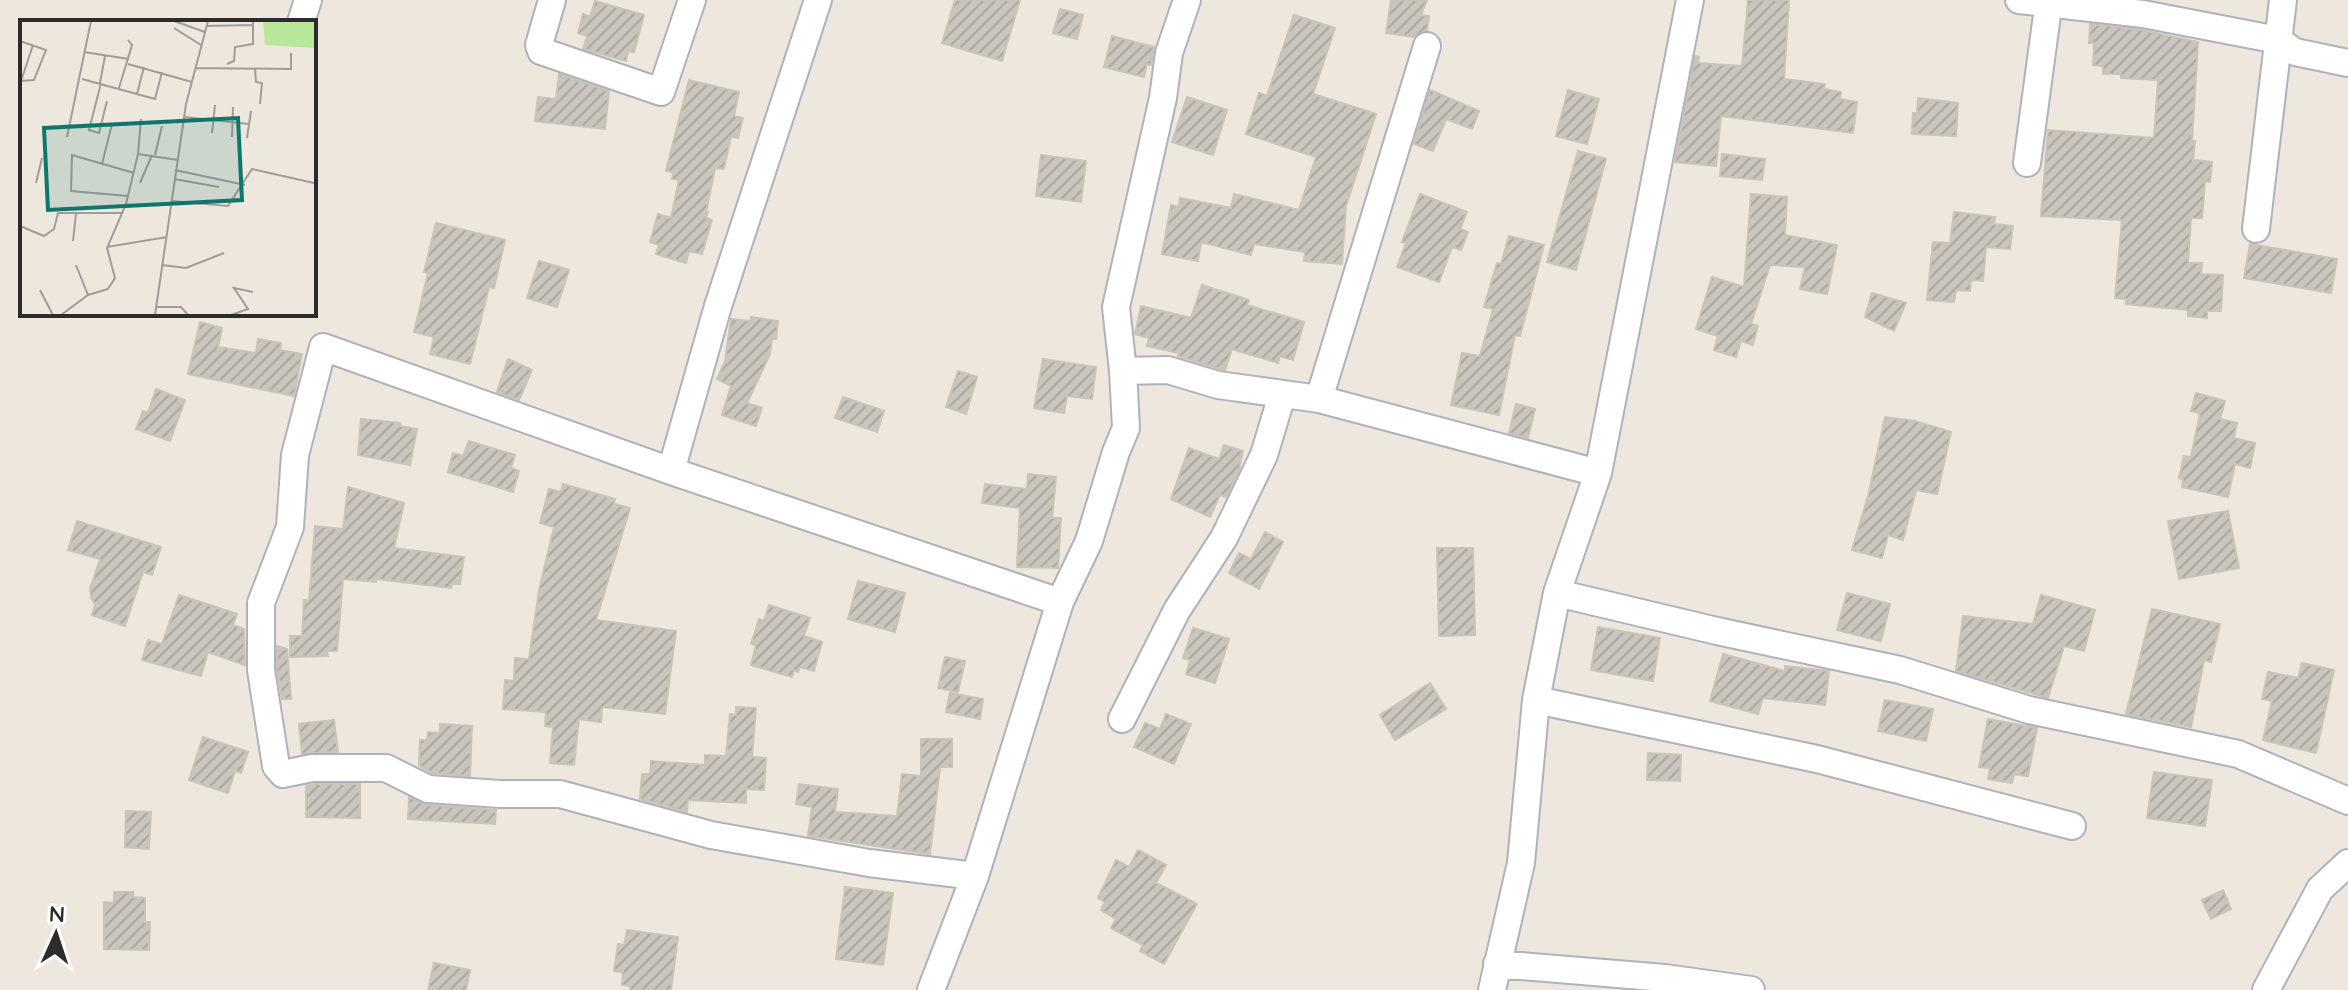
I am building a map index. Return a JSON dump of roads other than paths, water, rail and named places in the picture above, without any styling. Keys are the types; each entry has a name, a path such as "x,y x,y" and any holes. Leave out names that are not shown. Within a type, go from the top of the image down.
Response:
{"street":[{"path":"302,20 308,0"},
{"path":"552,0 539,45 541,51 661,92 692,0"},
{"path":"671,471 718,306 818,0"},
{"path":"931,990 975,876 1060,602 1089,541 1126,428 1116,307 1163,98 1169,53 1187,0"},
{"path":"1492,990 1521,863 1536,700 1557,593 1598,473 1690,0"},
{"path":"2019,0 2143,14 2278,40 2295,52 2348,63"},
{"path":"2256,229 2283,0"},
{"path":"2027,163 2049,2"},
{"path":"1319,399 1427,46"},
{"path":"975,876 869,863 711,835 560,794 428,789 386,768 312,768 283,774 276,766 261,670 261,603 290,527 295,455 323,347 671,471 1060,602"},
{"path":"1123,371 1168,370 1218,385 1319,399 1598,473"},
{"path":"1122,719 1177,610 1224,538 1264,455 1282,395"},
{"path":"1557,593 1900,670 2029,710 2238,754 2348,801"},
{"path":"1536,700 1817,759 2072,826"},
{"path":"2266,990 2320,889 2348,863"},
{"path":"1497,964 1665,978 1751,990"}]}
